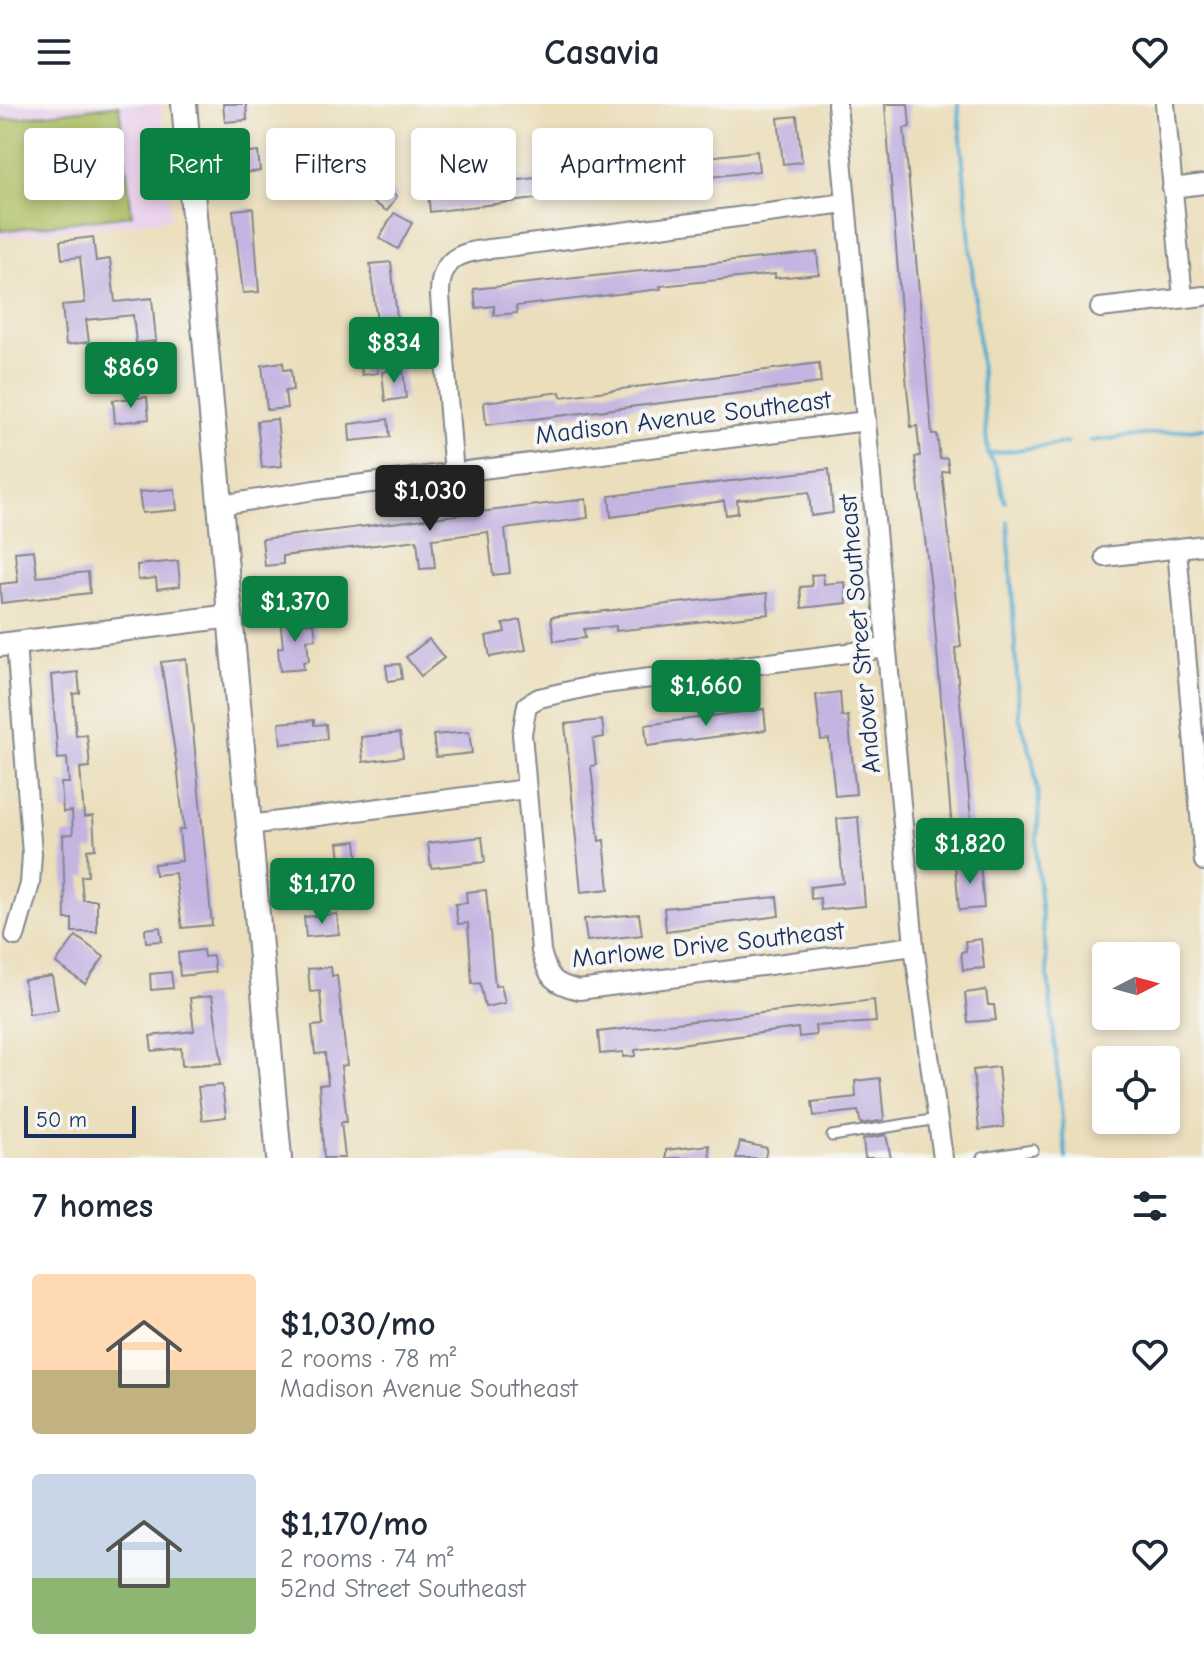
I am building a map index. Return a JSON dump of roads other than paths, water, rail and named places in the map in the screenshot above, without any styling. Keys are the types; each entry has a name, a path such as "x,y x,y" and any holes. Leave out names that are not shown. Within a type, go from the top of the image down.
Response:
{"main road":[{"path":"184,104 279,1158"}],"street":[{"name":"Andover Street Southeast","path":"837,104 914,946 943,1158"},
{"path":"1165,104 1183,298"},
{"path":"1172,188 1204,184"},
{"path":"454,475 440,287 446,263 460,254 845,203"},
{"path":"1100,308 1204,296"},
{"name":"Madison Avenue Southeast","path":"221,505 315,490 866,421"},
{"path":"1105,557 1204,545"},
{"path":"1177,549 1196,664 1204,861"},
{"path":"15,936 30,884 32,854 8,644 231,616"},
{"path":"249,825 526,789 523,717 527,705 539,698 624,681 886,648"},
{"name":"Marlowe Drive Southeast","path":"526,789 541,951 547,974 555,984 579,990 914,946"}],"lane":[{"path":"832,1136 938,1119"},
{"path":"982,1158 1033,1150"}],"waterway":[{"path":"958,104 988,454 996,468 1005,502"},
{"path":"1091,441 1204,428"},
{"path":"988,454 1067,443"},
{"path":"1008,522 1019,716 1033,760 1039,803 1036,856 1066,1158"}]}
